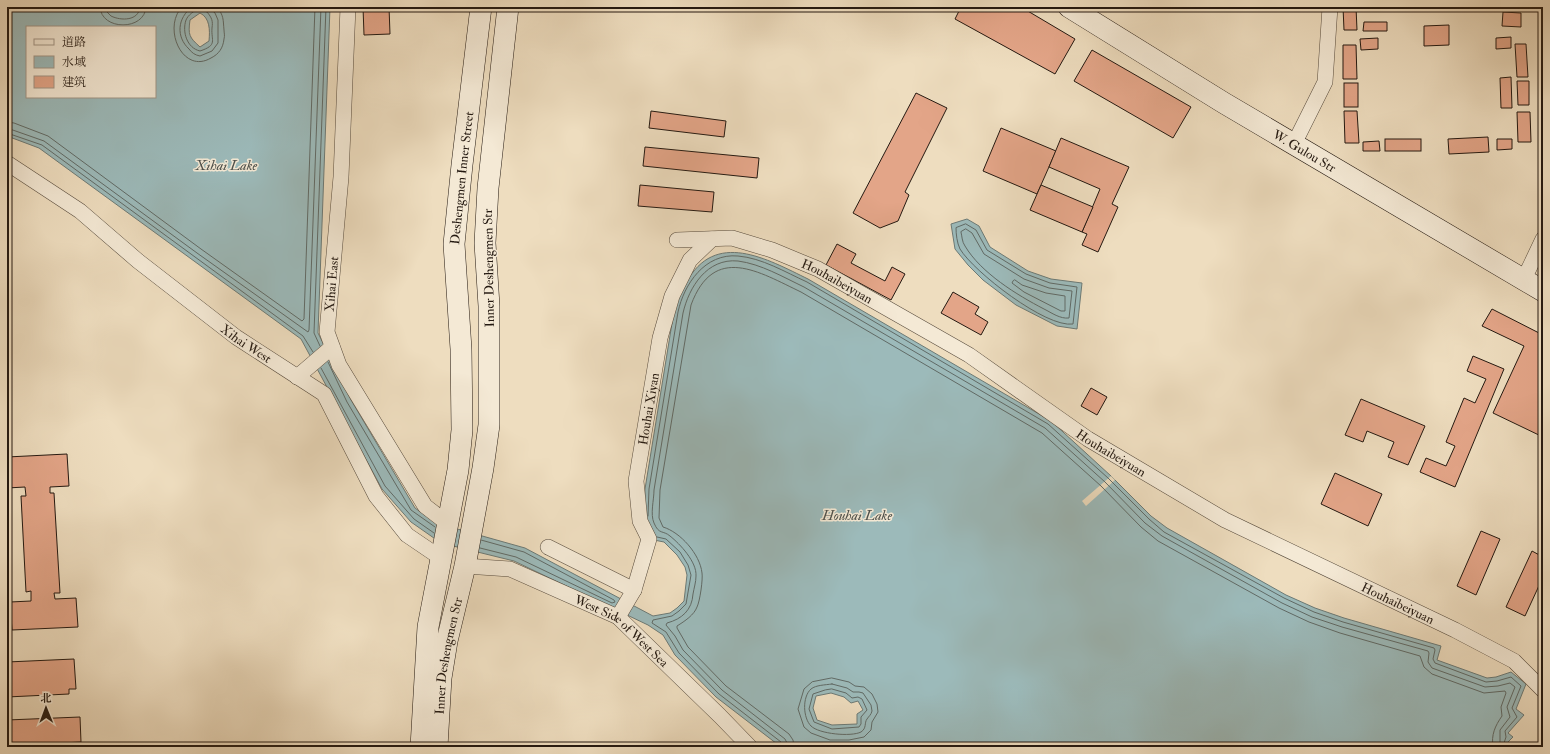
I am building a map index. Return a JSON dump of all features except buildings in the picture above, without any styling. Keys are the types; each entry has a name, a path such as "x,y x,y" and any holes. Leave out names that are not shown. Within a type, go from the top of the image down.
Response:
{"main road":[{"name":"Deshengmen Inner Street","path":"462,526 474,478 473,396 461,350 454,244 481,7"},
{"name":"Inner Deshengmen Str","path":"462,526 483,468 489,425 489,306 485,243 488,188 508,7"},
{"name":"W. Gulou Str","path":"1069,7 1224,103 1543,291"},
{"path":"421,747 424,680 438,627 450,596 462,526"},
{"name":"Inner Deshengmen Str","path":"437,747 441,678 447,640 455,564"}],"street":[{"name":"Xihai East","path":"348,7 341,177 327,332 330,349 425,506 462,526"},
{"path":"1294,144 1326,82 1330,7"},
{"name":"Xihai West","path":"7,162 80,211 138,261 236,337 301,373 324,394 376,496 407,536 435,554 455,564"},
{"name":"Houhaibeiyuan","path":"677,240 732,238 772,250 818,269 969,355 1088,439 1225,520 1462,633 1514,661 1543,690"},
{"name":"Houhai Xiyan","path":"618,617 634,590 649,539 640,521 636,481 660,338 672,296 690,260 712,239"},
{"path":"1524,279 1543,239"},
{"path":"301,373 330,349"},
{"path":"548,547 634,590"},
{"name":"West Side of West Sea","path":"455,564 510,569 618,617 750,747"}],"water":[{"name":"Houhai Lake","path":"7,7 111,7 124,10 137,7 330,7 318,333 351,400 415,508 436,523 525,548 653,616 670,613 677,608 684,601 687,575 685,567 677,555 664,542 654,540 644,520 645,489 674,311 677,300 686,283 698,267 712,257 727,253 742,253 759,257 808,279 1051,421 1111,476 1151,516 1167,528 1286,595 1315,608 1344,618 1441,646 1437,660 1487,678 1496,677 1511,672 1526,684 1516,709 1524,715 1508,733 1513,737 1507,743 1512,747 781,747 716,697 675,655 663,635 648,625 514,561 441,543 411,522 382,489 301,339 39,148 7,136","holes":["200,13 208,21 209,25 209,41 200,47 191,38 189,29 190,20","831,693 844,697 851,703 858,701 863,710 857,714 857,724 832,725 817,720 813,708 816,696"]},
{"path":"967,219 979,226 990,247 1028,271 1051,279 1082,283 1077,329 1057,326 1016,305 983,280 968,265 955,249 951,224"}],"pier":[{"path":"1111,476 1115,480 1086,506 1082,501"}],"water label":[{"name":"Xihai Lake","path":"226,165"}]}
